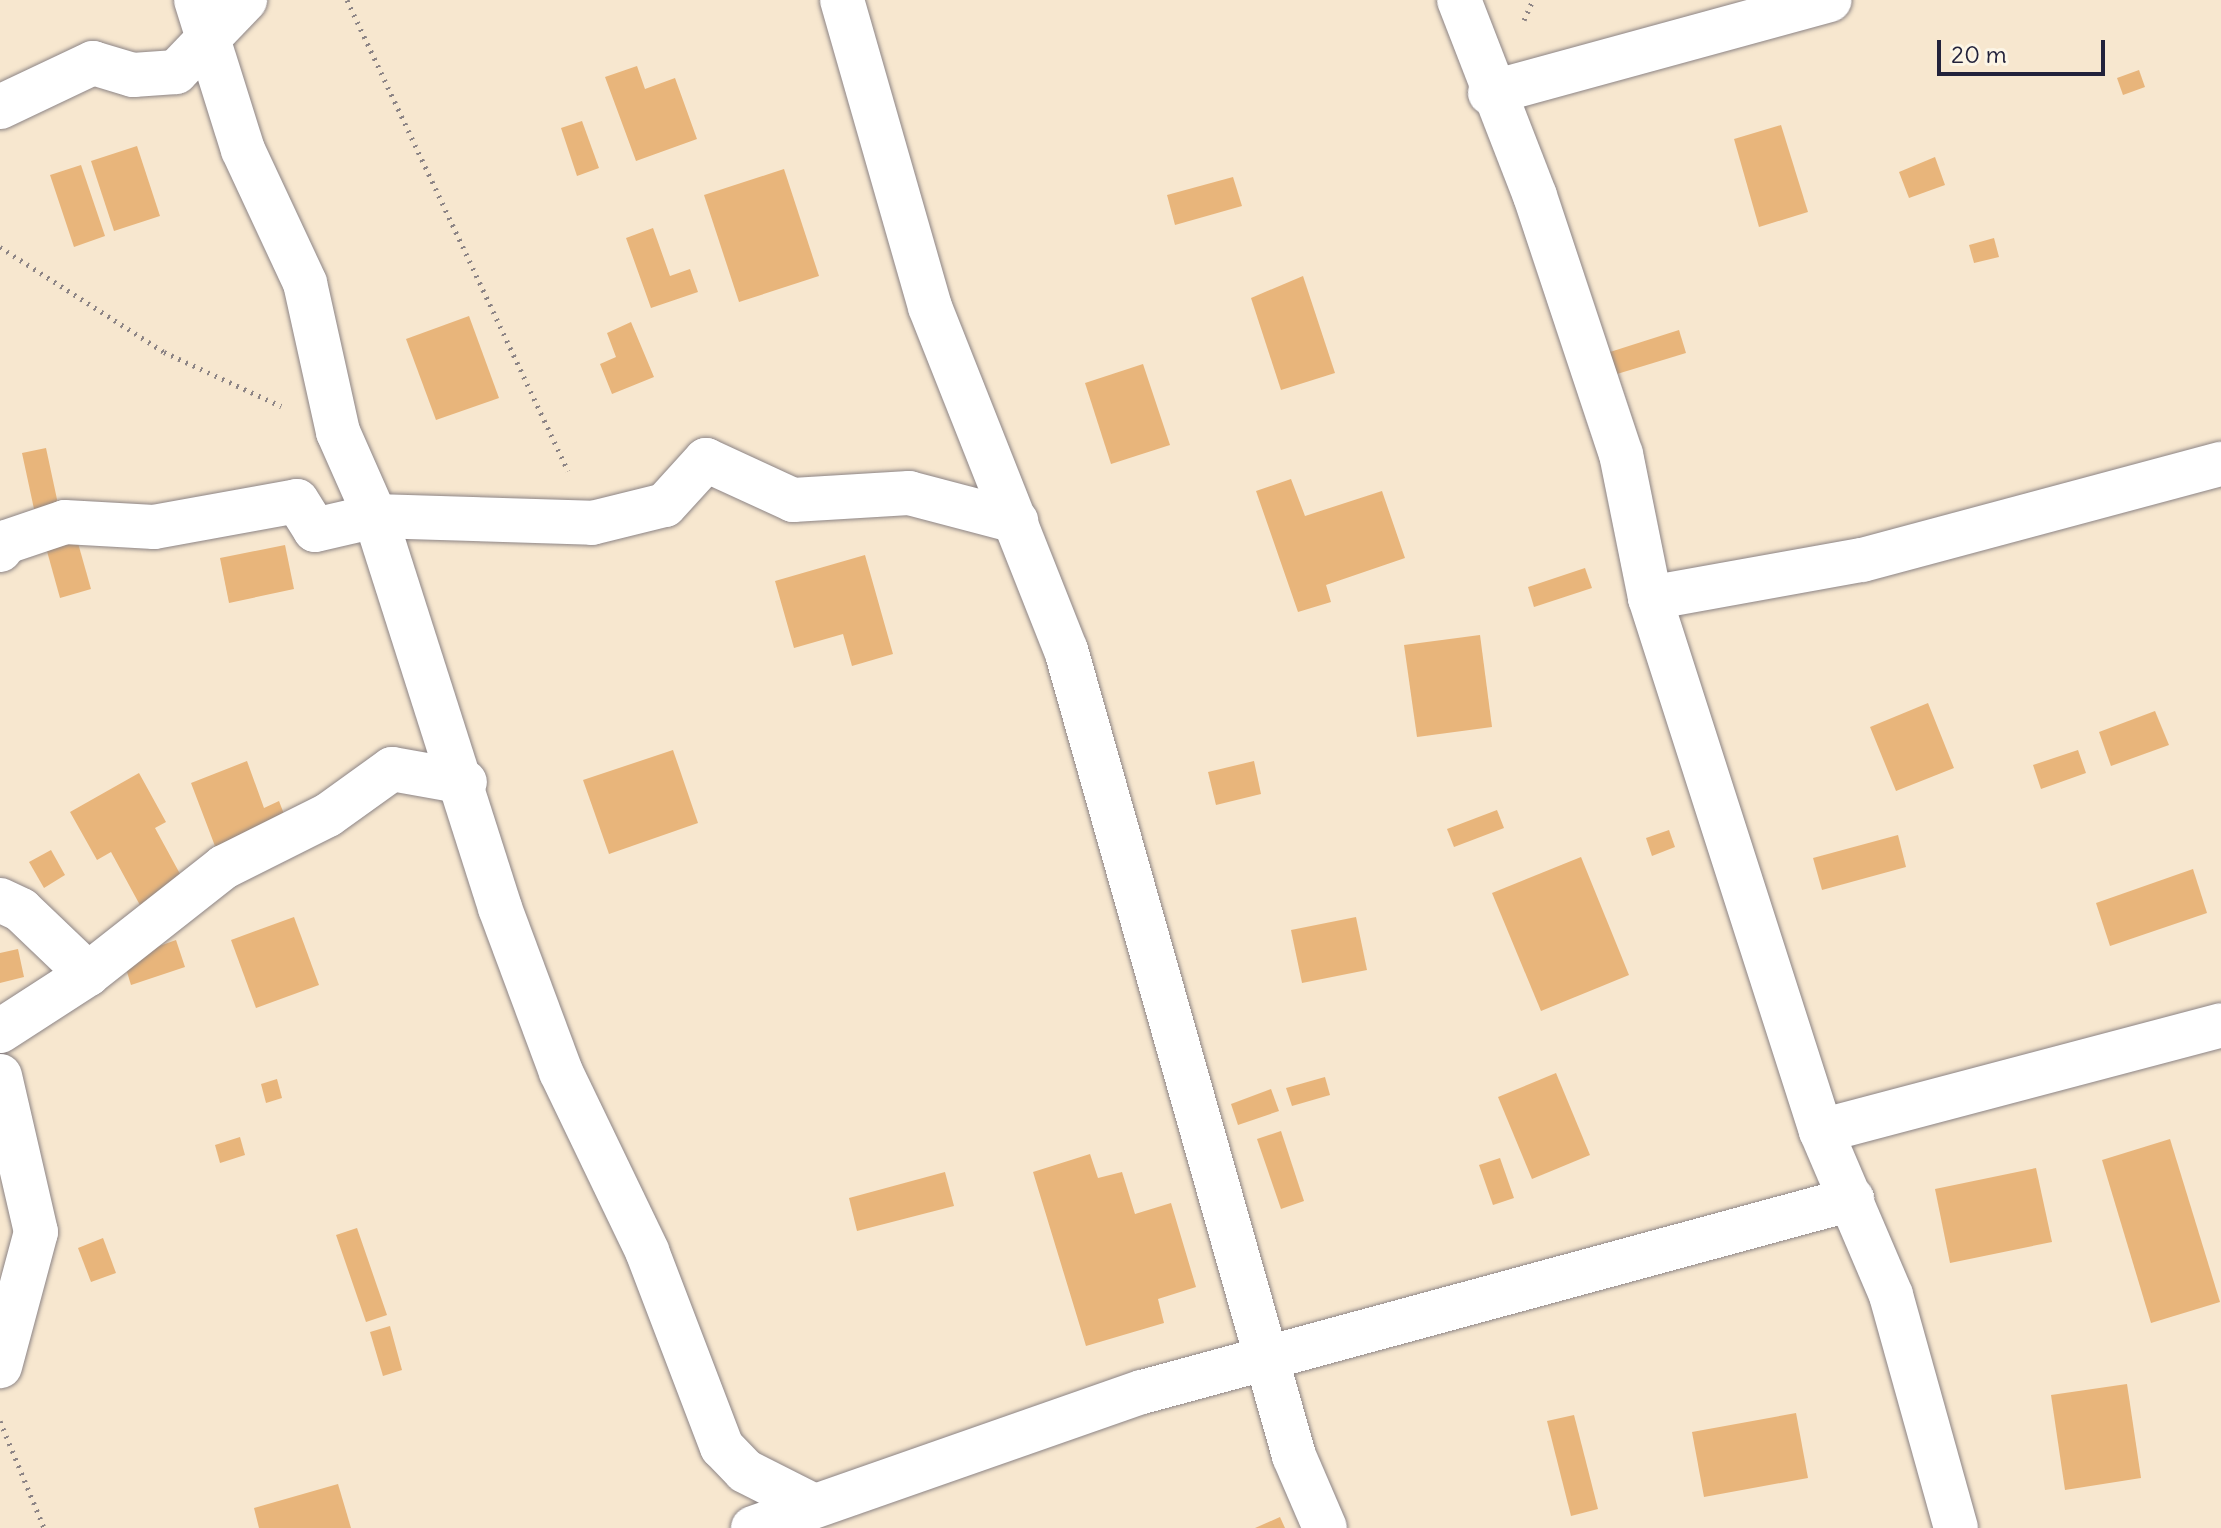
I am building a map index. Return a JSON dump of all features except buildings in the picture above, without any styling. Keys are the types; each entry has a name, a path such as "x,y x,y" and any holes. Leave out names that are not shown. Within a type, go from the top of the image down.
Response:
{"street":[{"path":"196,0 207,48 243,150 305,283 338,432 375,516 465,782 529,994 647,1251 722,1447 745,1471 810,1504"},
{"path":"0,107 93,63 156,77 176,72 207,48 245,0"},
{"path":"842,0 930,307 1066,650 1272,1358 1294,1456 1325,1528"},
{"path":"1459,0 1490,93 1535,196 1621,454 1650,598 1821,1131 1852,1199 1922,1389 1956,1528"},
{"path":"1490,93 1830,0"},
{"path":"0,550 6,542 65,522 154,527 261,504 297,501 315,530 375,516 592,523 665,505 706,460 793,500 909,493 1016,521"},
{"path":"1650,598 1862,560 2221,464"},
{"path":"0,1031 88,974 224,867 328,815 392,769 465,782"},
{"path":"0,900 21,910 88,974"},
{"path":"1821,1131 2221,1025"},
{"path":"0,1076 36,1232 0,1366"},
{"path":"753,1528 810,1504 1142,1392 1852,1199"}],"path":[{"path":"347,0 592,523"},
{"path":"0,247 164,352 338,432"},
{"path":"0,1421 44,1528"}]}
